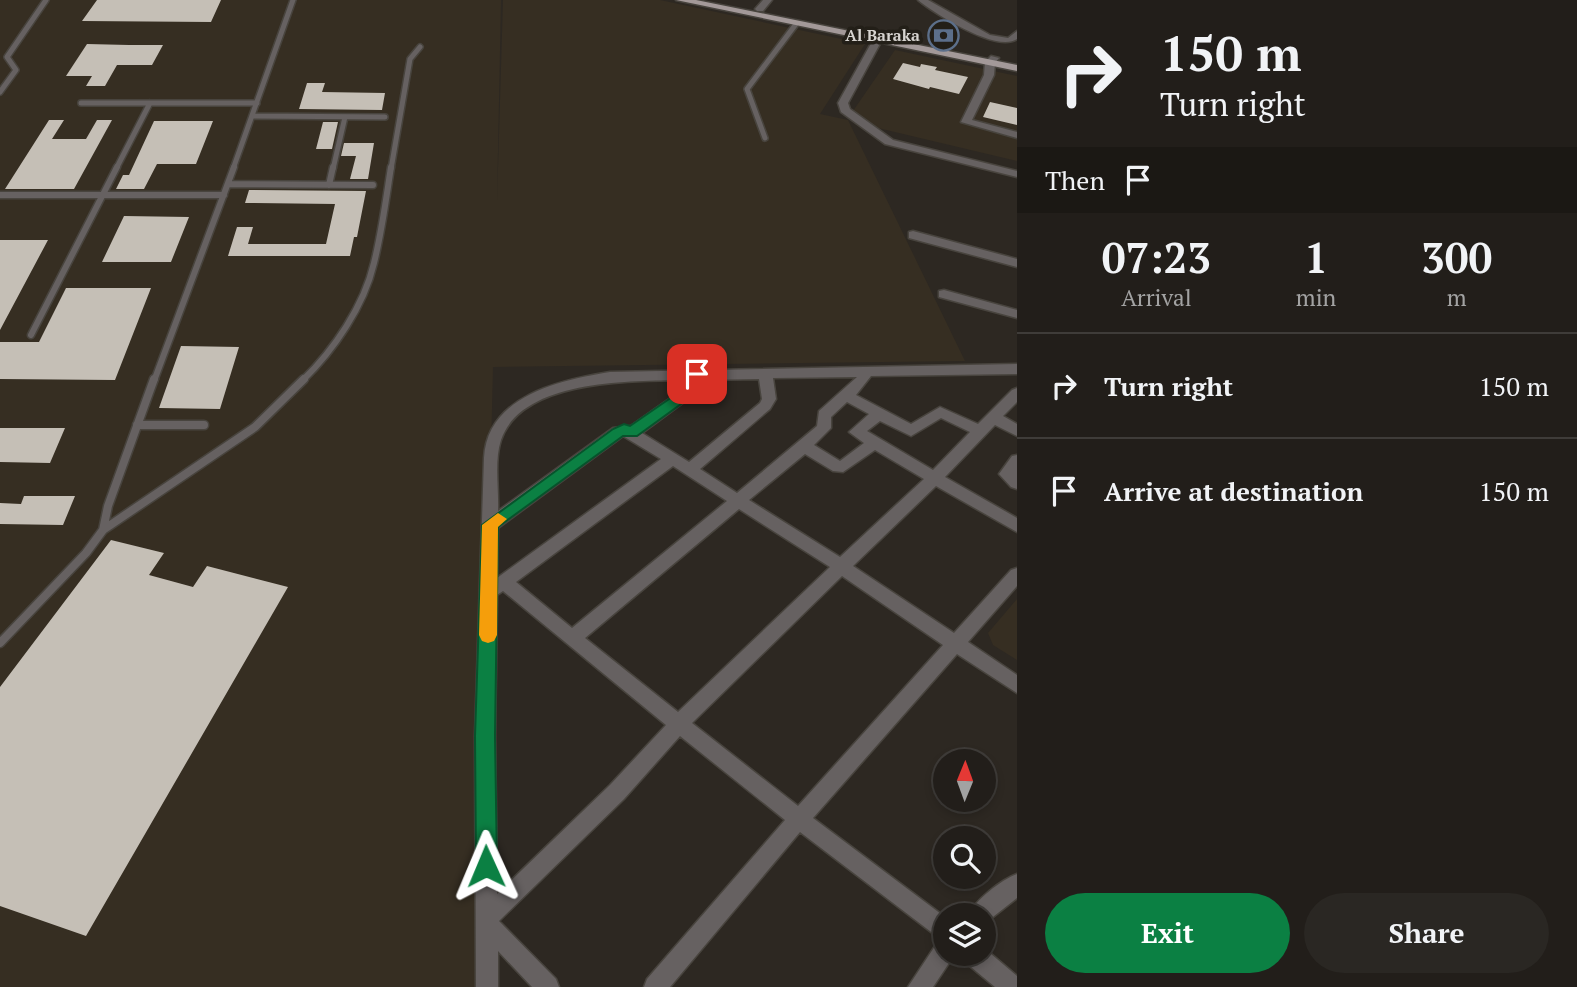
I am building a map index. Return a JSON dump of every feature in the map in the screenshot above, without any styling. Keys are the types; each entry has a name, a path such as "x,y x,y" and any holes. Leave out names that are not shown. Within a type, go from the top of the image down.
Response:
{"main road":[{"path":"681,0 877,40 992,60"},
{"path":"710,0 764,4 1017,66"}],"street":[{"path":"914,0 927,1 994,40 1011,40 1017,34"},
{"path":"877,40 843,103 845,110 889,142 1017,174"},
{"path":"992,60 989,75 966,122 1017,135"},
{"path":"913,235 1017,263"},
{"path":"944,294 1017,314"},
{"path":"487,987 485,736 497,586 490,525 494,438 504,423 519,409 555,387 641,374 1017,369"},
{"path":"689,470 765,406 769,399 765,373"},
{"path":"572,638 824,428 824,415 847,396 866,373"},
{"path":"632,433 687,393 697,374"},
{"path":"487,921 617,792 679,724 933,479 1017,393"},
{"path":"847,396 911,431 940,412 980,431"},
{"path":"879,414 856,432 1017,526"},
{"path":"994,418 1017,431"},
{"path":"490,525 624,430 842,567 1017,685"},
{"path":"804,446 838,467 843,467 874,443"},
{"path":"497,586 671,460"},
{"path":"1017,460 1007,474 1017,483"},
{"path":"655,987 798,820 1017,575"},
{"path":"497,586 572,638 798,820 933,922"},
{"path":"994,903 1017,884"},
{"path":"487,921 548,987"},
{"path":"919,987 934,966"},
{"path":"988,966 1013,987"}],"lane":[{"path":"0,92 16,70 7,57 46,0"},
{"path":"0,643 86,553 103,530 137,425 224,195 293,0"},
{"path":"765,138 747,89 796,24"},
{"path":"103,530 255,427 315,369 355,313 374,265 410,59 420,47"},
{"path":"80,103 257,103"},
{"path":"31,335 150,103"},
{"path":"252,116 385,117"},
{"path":"329,185 345,117"},
{"path":"228,184 373,185"},
{"path":"0,195 224,195"},
{"path":"137,425 204,425"}],"shaded area":[{"path":"0,0 501,0 497,202 503,0 660,0 865,44 820,114 848,120 965,361 493,367 478,987 0,987"},
{"path":"895,50 1017,76 1017,161 878,128 853,111"},
{"path":"1017,599 1017,660 993,645 988,633"}],"building":[{"path":"97,0 221,0 211,22 82,21"},
{"path":"87,44 163,45 152,65 117,65 105,86 86,86 92,76 66,76"},
{"path":"903,63 937,67 935,70 968,77 959,94 930,87 929,89 893,79"},
{"path":"307,83 325,83 322,92 385,93 382,110 299,109"},
{"path":"990,102 1017,108 1017,125 983,117"},
{"path":"49,120 64,120 52,139 86,139 97,120 112,120 74,189 5,189"},
{"path":"154,121 213,121 196,164 157,164 144,189 116,189 123,175 129,175"},
{"path":"323,122 338,122 332,149 316,149"},
{"path":"344,143 374,143 368,179 350,179 356,156 341,156"},
{"path":"249,190 366,191 357,237 354,237 350,256 228,256 237,227 253,227 248,244 326,244 335,204 245,203"},
{"path":"124,216 189,217 171,262 102,262"},
{"path":"0,240 48,240 0,330"},
{"path":"66,288 151,288 115,380 0,379 0,342 39,342"},
{"path":"181,346 239,347 220,409 159,408"},
{"path":"0,428 65,428 50,463 0,462"},
{"path":"24,496 75,496 63,525 0,524 0,503 21,504"},
{"path":"111,540 164,553 149,575 193,587 207,566 288,587 86,936 0,906 0,687"}],"slow traffic":[{"path":"488,635 490,525 498,519"}],"place":[{"name":"Al Baraka","path":"943,35"}],"route":[{"path":"486,866 485,736 490,525 618,432 627,430 632,433 687,393 697,374"}]}
